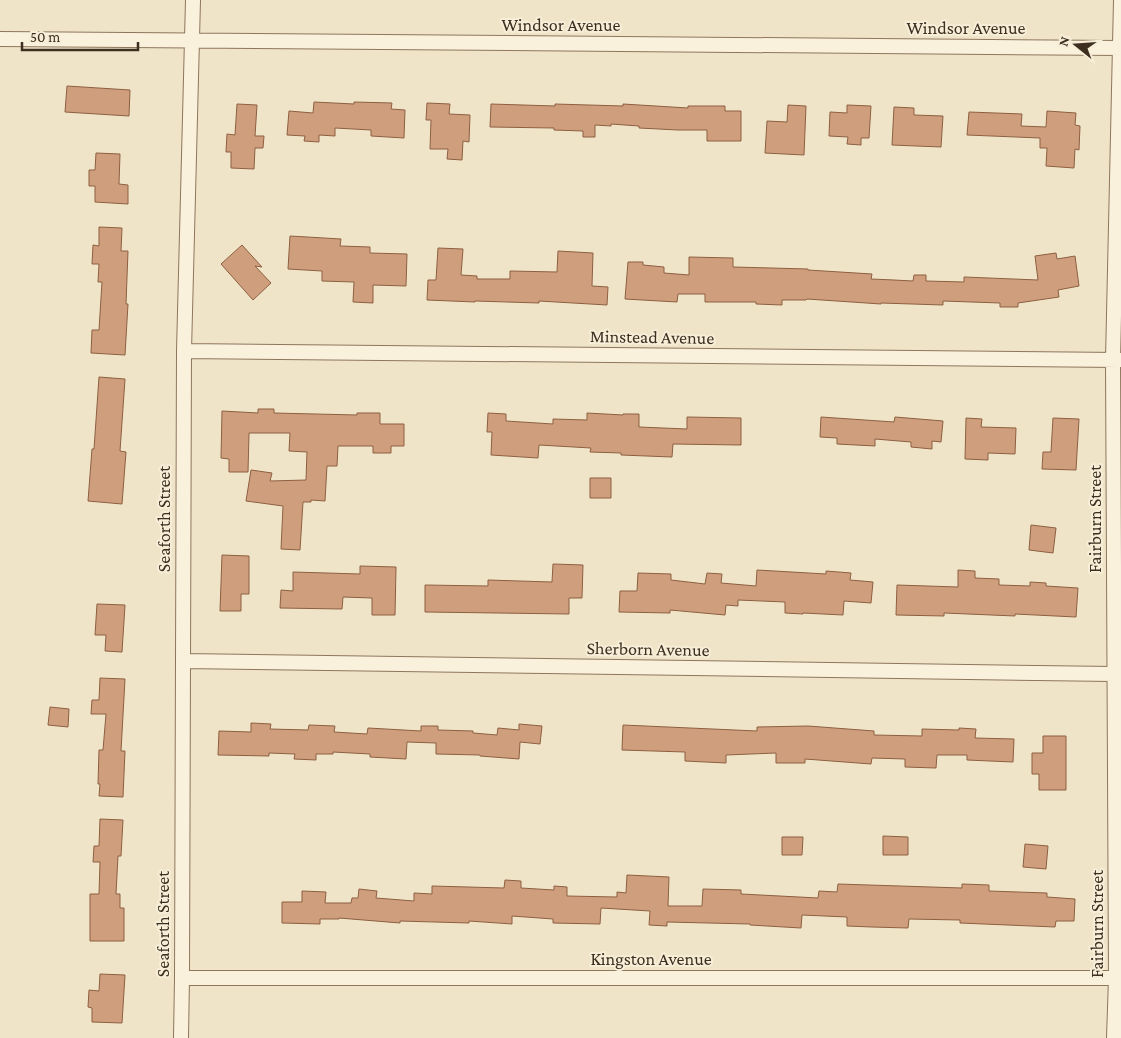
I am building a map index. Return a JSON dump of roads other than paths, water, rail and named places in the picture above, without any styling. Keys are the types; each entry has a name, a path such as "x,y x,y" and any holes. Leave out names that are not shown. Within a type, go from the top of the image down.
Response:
{"street":[{"name":"Seaforth Street","path":"181,1038 184,351 192,0"},
{"name":"Fairburn Street","path":"1114,1038 1118,978 1114,674 1121,0"},
{"name":"Windsor Avenue","path":"0,40 1121,48"},
{"name":"Minstead Avenue","path":"184,351 1117,360"},
{"name":"Sherborn Avenue","path":"183,661 1114,674"},
{"name":"Kingston Avenue","path":"182,978 1118,978"}]}
